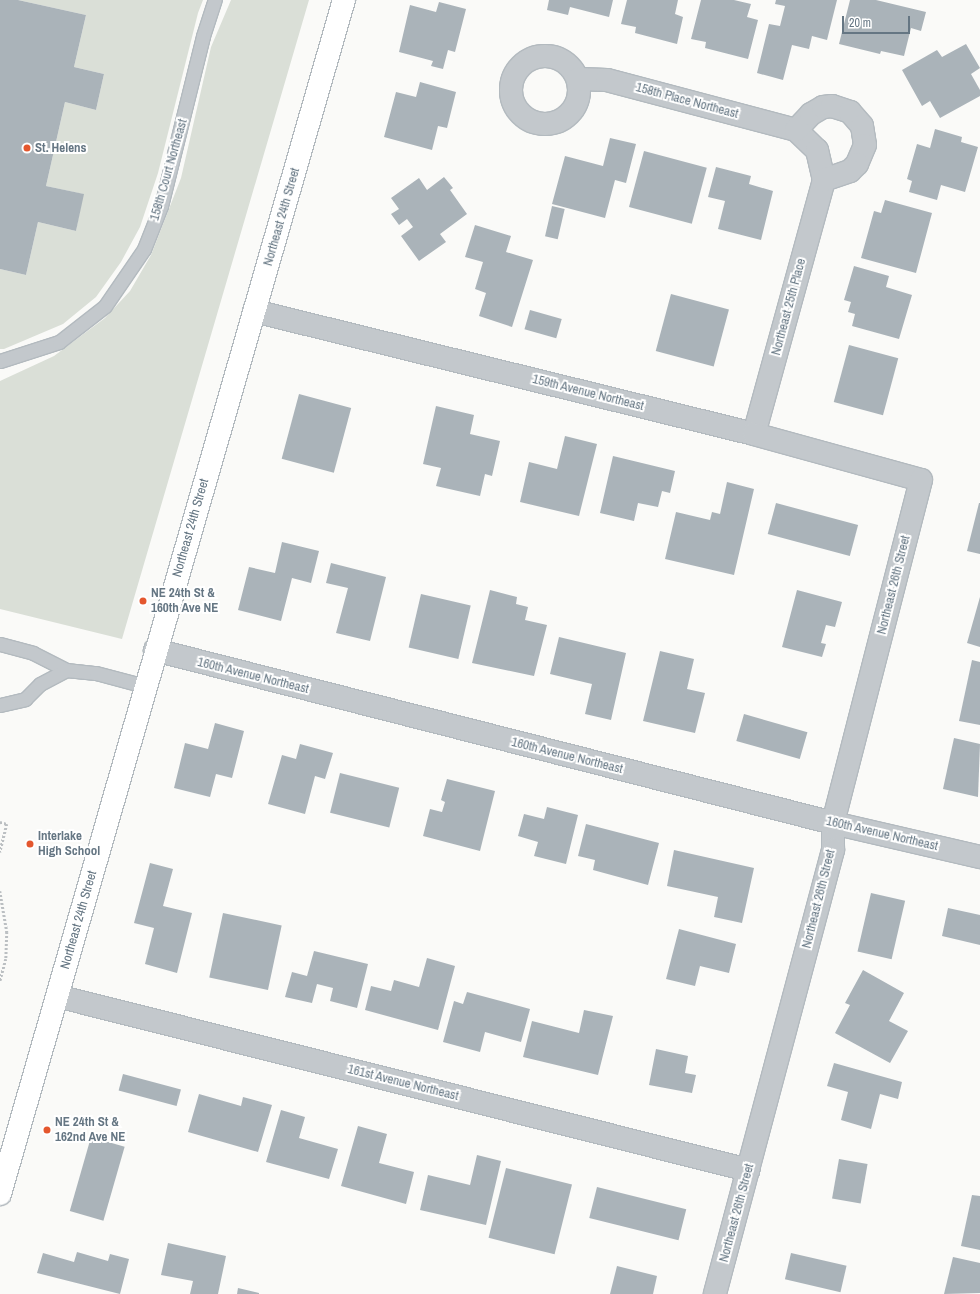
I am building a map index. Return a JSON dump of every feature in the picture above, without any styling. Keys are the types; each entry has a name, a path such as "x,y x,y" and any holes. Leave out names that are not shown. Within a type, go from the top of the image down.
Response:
{"main road":[{"name":"Northeast 24th Street","path":"0,1194 145,686 344,0"}],"street":[{"name":"158th Place Northeast","path":"578,79 607,80 796,130 817,150"},
{"path":"796,130 810,114 823,107 832,106 850,112 862,126 865,145 857,164 850,171 824,180"},
{"name":"Northeast 25th Place","path":"754,434 824,180 817,150"},
{"name":"159th Avenue Northeast","path":"254,311 754,434 921,480"},
{"name":"Northeast 26th Street","path":"715,1294 833,850 833,823 921,480"},
{"name":"160th Avenue Northeast","path":"156,650 833,823 980,857"},
{"name":"161st Avenue Northeast","path":"57,996 748,1170"}],"lane":[{"name":"158th Court Northeast","path":"0,361 59,342 105,306 144,248 161,206 203,36 215,0"},
{"path":"0,644 33,653 66,670 96,672 145,686"},
{"path":"0,705 25,700 40,684 66,670"}],"path":[{"path":"0,822 7,824 0,852"},
{"path":"0,891 7,932 6,959 0,981"}],"shaded area":[{"path":"18,0 203,0 198,13 158,173 140,227 121,262 96,297 63,324 4,349 0,349 0,269 26,275 38,222 76,231 83,194 46,186 65,102 96,110 104,74 74,67 86,15"},
{"path":"231,0 309,0 122,639 0,609 0,381 54,356 105,318 130,291 151,255 181,178 211,47"}],"building":[{"name":"St. Helens","path":"0,0 18,0 86,15 74,67 104,74 96,110 65,102 46,186 84,194 76,231 38,222 26,275 0,269"},
{"path":"549,0 613,0 609,17 570,7 568,15 547,10"},
{"path":"627,0 678,0 675,14 683,17 677,44 635,33 636,27 621,24"},
{"path":"701,0 734,0 751,4 747,17 758,20 748,59 705,48 706,42 691,39"},
{"path":"776,0 837,0 827,40 812,36 809,49 792,45 783,80 757,73 769,24 780,26 785,6 775,4"},
{"path":"850,0 876,0 926,12 921,31 911,28 904,56 881,51 880,54 839,44"},
{"path":"439,2 466,9 455,52 448,50 443,69 431,66 433,61 399,52 410,5 436,12"},
{"path":"966,44 980,68 971,74 980,90 980,96 940,118 930,101 922,106 902,70 937,50 942,57"},
{"path":"420,82 456,92 447,128 438,126 432,150 384,137 396,92 416,97"},
{"path":"935,129 962,137 961,142 978,147 965,192 941,185 937,200 909,192 912,181 907,179 917,144 930,148"},
{"path":"610,138 636,144 626,183 615,180 605,218 552,204 565,156 603,166"},
{"path":"644,151 707,168 692,224 629,207"},
{"path":"716,167 751,176 749,184 773,191 761,240 718,229 725,201 708,197"},
{"path":"444,177 453,188 450,190 467,214 440,234 446,242 419,261 401,236 413,227 407,219 399,225 391,214 399,209 391,198 419,178 427,190"},
{"path":"885,200 932,213 916,273 861,258 874,211 881,213"},
{"path":"552,206 565,209 558,239 545,236"},
{"path":"475,225 511,236 506,252 533,260 512,327 479,316 486,293 475,289 483,262 465,257"},
{"path":"854,266 889,276 886,287 912,295 899,339 852,326 855,314 848,312 851,302 844,300"},
{"path":"671,294 729,310 714,367 656,351"},
{"path":"530,310 562,319 556,338 524,329"},
{"path":"849,345 898,358 883,415 834,402"},
{"path":"299,394 351,408 334,473 282,459"},
{"path":"436,406 474,415 470,434 500,441 492,476 485,474 480,496 436,486 441,468 423,464"},
{"path":"565,436 597,444 579,516 520,502 529,462 557,469"},
{"path":"613,456 675,471 670,493 662,491 658,507 638,503 634,521 600,513"},
{"path":"727,482 754,489 734,575 665,559 676,512 710,520 712,512 720,514"},
{"path":"776,503 858,525 850,556 768,534"},
{"path":"980,503 980,554 967,551"},
{"path":"282,542 319,551 311,583 292,578 281,621 238,610 249,567 275,573"},
{"path":"331,563 386,577 370,641 336,633 348,588 326,583"},
{"path":"490,590 517,597 516,604 528,607 525,620 547,625 534,676 472,663"},
{"path":"797,590 842,602 835,627 826,625 821,643 826,644 822,657 782,647"},
{"path":"421,594 471,605 458,659 409,648"},
{"path":"980,597 980,647 967,643"},
{"path":"559,637 626,653 611,720 585,714 592,684 550,674"},
{"path":"660,651 694,659 687,689 705,693 695,733 643,721"},
{"path":"972,660 980,662 980,725 959,721"},
{"path":"744,714 807,732 800,759 736,741"},
{"path":"215,723 244,731 232,778 216,774 210,797 174,788 185,743 208,749"},
{"path":"954,738 980,744 978,797 943,789"},
{"path":"300,744 333,753 325,779 315,776 305,814 268,804 282,755 296,759"},
{"path":"340,773 399,788 389,828 330,813"},
{"path":"447,779 495,791 480,851 423,836 430,809 442,812 445,802 441,800"},
{"path":"547,807 578,815 566,864 534,856 538,842 518,836 524,814 544,819"},
{"path":"586,824 659,843 648,885 593,870 595,860 578,856"},
{"path":"674,850 754,868 742,923 714,917 718,897 667,886"},
{"path":"150,863 173,869 163,906 192,913 177,973 145,964 154,928 134,923"},
{"path":"871,893 905,901 892,959 858,951"},
{"path":"948,908 980,915 980,945 942,936"},
{"path":"223,913 282,925 268,990 209,978"},
{"path":"679,929 736,944 729,973 700,966 695,986 666,979"},
{"path":"314,951 368,964 357,1008 330,1001 333,988 317,984 312,1003 285,997 292,972 307,976"},
{"path":"427,958 455,966 438,1030 365,1010 371,986 391,991 394,980 419,987"},
{"path":"863,970 904,993 889,1021 908,1031 890,1063 835,1033 850,1005 845,1003"},
{"path":"467,992 530,1009 521,1042 485,1032 480,1052 443,1042 454,1001 463,1004"},
{"path":"584,1010 613,1016 598,1075 523,1057 532,1021 579,1033"},
{"path":"656,1049 688,1056 685,1073 696,1075 692,1093 649,1085"},
{"path":"834,1063 902,1082 898,1099 880,1094 871,1129 841,1120 848,1092 827,1086"},
{"path":"123,1074 181,1090 177,1106 119,1090"},
{"path":"199,1094 241,1106 243,1097 272,1105 258,1152 188,1132"},
{"path":"281,1110 305,1117 299,1138 338,1149 329,1179 266,1162"},
{"path":"358,1126 387,1134 379,1163 414,1172 406,1204 341,1186"},
{"path":"91,1137 125,1147 103,1221 70,1211"},
{"path":"477,1155 501,1161 486,1225 420,1210 428,1175 470,1185"},
{"path":"839,1159 868,1164 861,1203 832,1198"},
{"path":"506,1168 572,1184 555,1254 489,1238"},
{"path":"597,1187 686,1209 679,1240 589,1218"},
{"path":"972,1195 980,1196 980,1250 961,1246"},
{"path":"168,1243 226,1256 218,1294 190,1294 193,1281 161,1275"},
{"path":"77,1252 108,1261 110,1254 129,1259 120,1294 37,1273 43,1253 74,1262"},
{"path":"791,1253 847,1266 840,1292 785,1279"},
{"path":"953,1257 980,1263 980,1293 944,1294"},
{"path":"617,1266 657,1276 653,1294 610,1294"},
{"path":"238,1288 259,1293 259,1294 237,1294"}],"place":[{"name":"St. Helens","path":"27,148"},
{"name":"NE 24th St & 160th Ave NE","path":"143,601"},
{"name":"Interlake High School","path":"30,844"},
{"name":"NE 24th St & 162nd Ave NE","path":"47,1130"}]}
